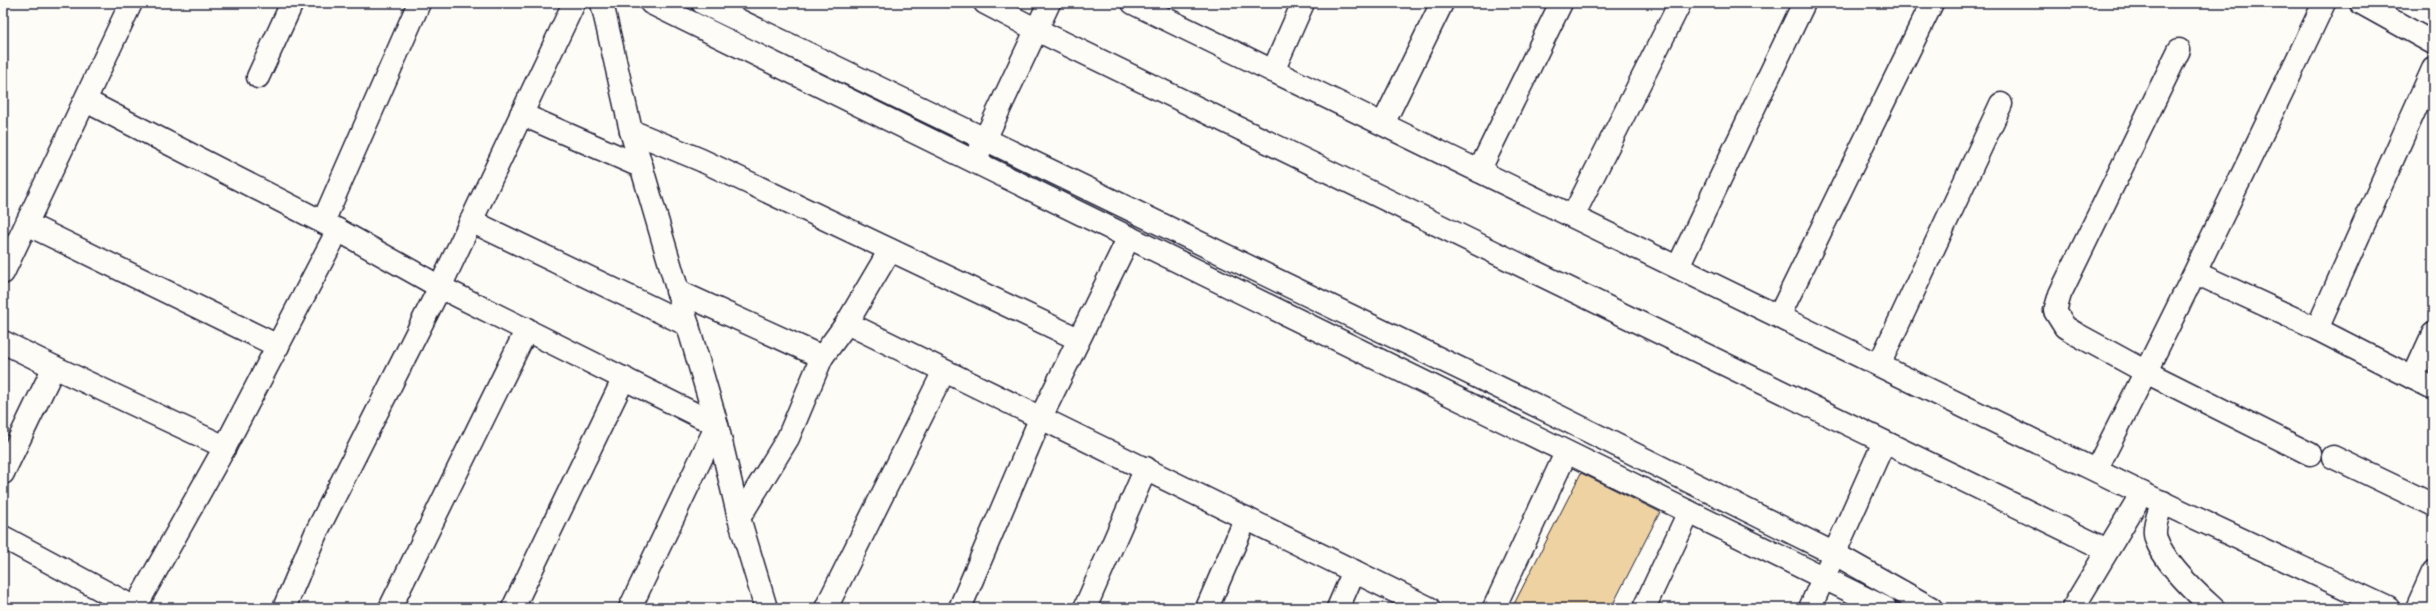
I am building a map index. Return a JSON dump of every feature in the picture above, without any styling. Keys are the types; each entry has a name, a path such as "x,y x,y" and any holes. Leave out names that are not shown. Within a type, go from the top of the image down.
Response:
{"street":[{"path":"3,273 9,246 27,224 131,3"},
{"path":"258,77 292,3"},
{"path":"3,538 135,608 225,448 278,346 330,226 419,3"},
{"path":"284,608 316,533 440,287 574,3"},
{"path":"602,3 631,131 677,291 718,425 739,518 766,608"},
{"path":"650,3 1886,608"},
{"path":"703,3 1539,407 1835,554 1931,608"},
{"path":"985,3 1037,30 2107,550"},
{"path":"974,162 1049,3"},
{"path":"1272,71 1303,3"},
{"path":"1383,124 1442,3"},
{"path":"1479,171 1561,3"},
{"path":"1573,216 1680,3"},
{"path":"1678,267 1804,3"},
{"path":"1779,316 1932,3"},
{"path":"2096,470 2146,372 2170,320 2196,273 2324,3"},
{"path":"2361,3 2433,43"},
{"path":"1142,5 1272,71 2142,493 2388,608"},
{"path":"2180,50 2060,294 2055,311 2065,327 2146,372 2310,454"},
{"path":"2317,329 2433,69"},
{"path":"86,101 330,226 440,287 718,425"},
{"path":"1879,365 2001,104"},
{"path":"521,114 642,167"},
{"path":"631,131 701,160 1078,339"},
{"path":"471,221 688,325"},
{"path":"27,224 278,346"},
{"path":"960,608 1041,418 1078,339 1129,237"},
{"path":"739,518 788,438 822,357 847,323 890,250"},
{"path":"2196,273 2317,329 2433,388"},
{"path":"677,291 822,357"},
{"path":"847,323 1146,468 1429,608"},
{"path":"390,608 527,329"},
{"path":"2413,378 2433,334"},
{"path":"3,342 225,448"},
{"path":"3,473 54,367"},
{"path":"826,608 944,371"},
{"path":"513,608 624,378"},
{"path":"630,608 718,425"},
{"path":"1810,608 1884,442"},
{"path":"1494,608 1566,452"},
{"path":"2333,457 2433,505"},
{"path":"1085,608 1146,468"},
{"path":"2073,608 2142,493"},
{"path":"2163,502 2156,524 2156,538 2170,561 2195,592 2213,608"},
{"path":"1644,608 1688,512"},
{"path":"1207,608 1246,518"},
{"path":"1338,608 1354,571"},
{"path":"2417,608 2433,572"}],"building":[{"path":"1581,473 1660,512 1611,608 1512,608"}]}
